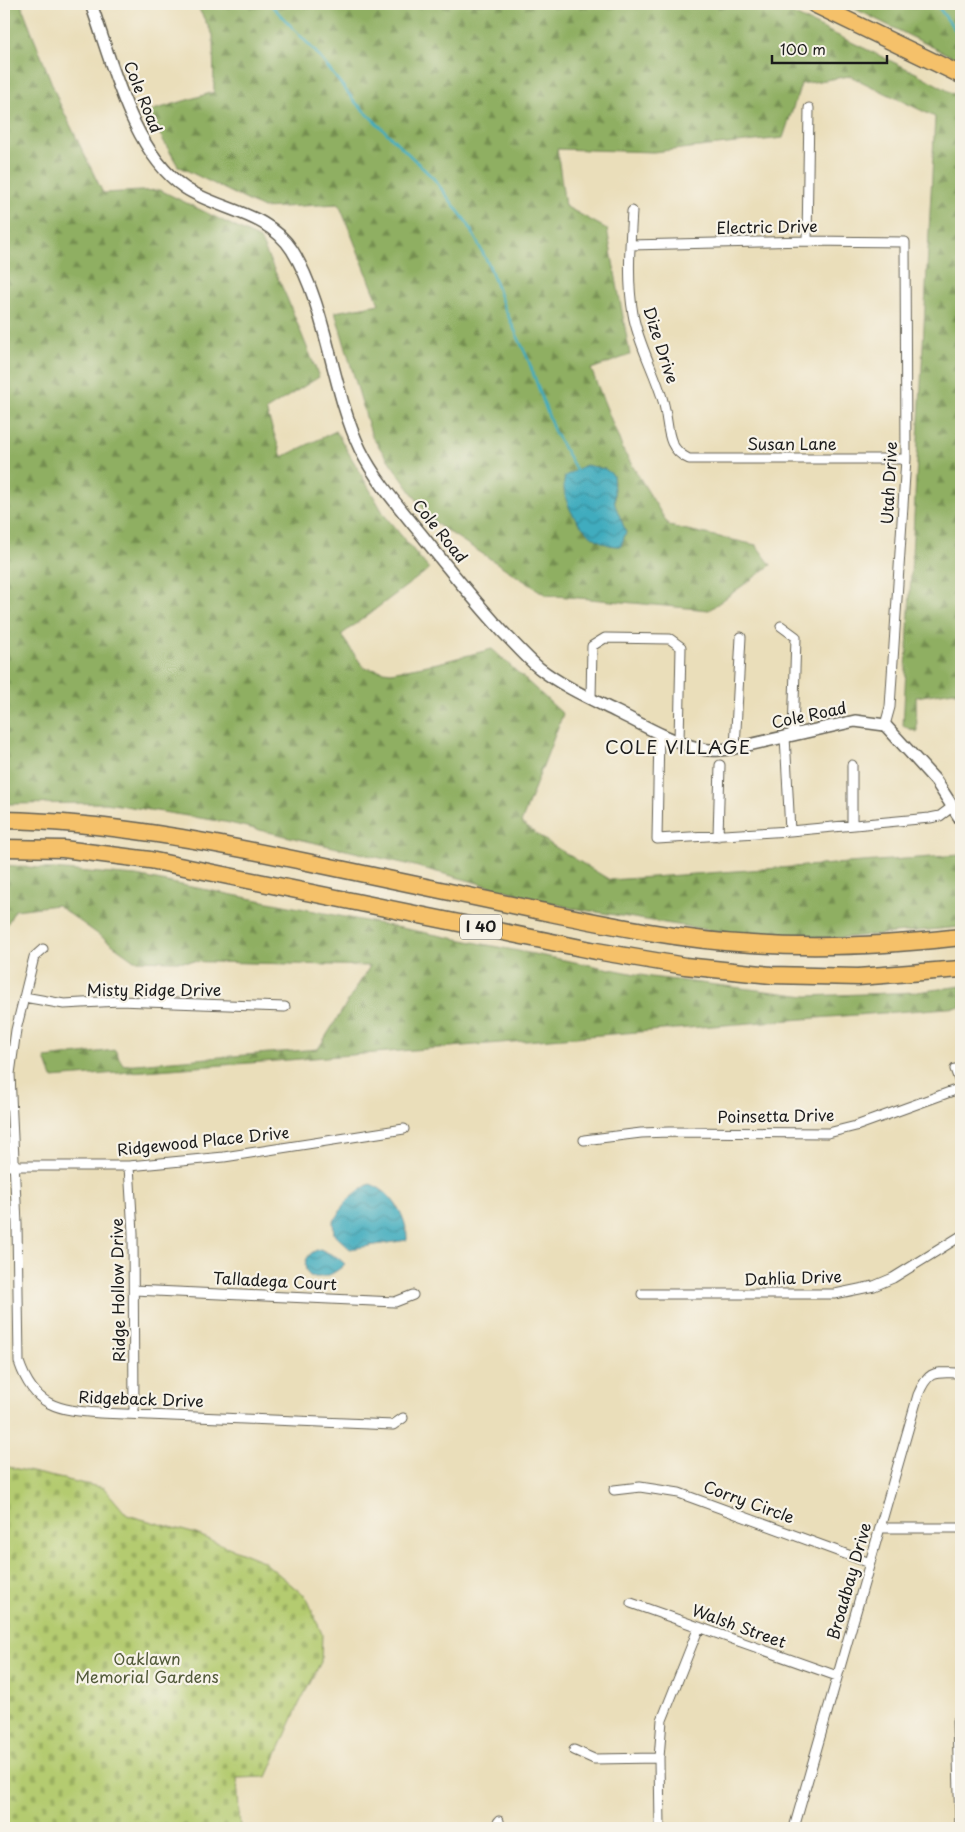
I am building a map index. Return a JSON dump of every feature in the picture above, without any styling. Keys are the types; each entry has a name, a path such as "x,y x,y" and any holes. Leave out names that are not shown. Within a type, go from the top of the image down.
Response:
{"highway":[{"path":"814,4 959,74"},
{"name":"I 40","path":"4,820 46,821 121,828 196,839 584,920 667,935 751,944 835,947 961,937"},
{"name":"I 40","path":"4,848 63,849 150,860 596,951 685,966 771,975 858,977 961,969"}],"street":[{"name":"Cole Road","path":"91,4 138,132 154,159 166,172 188,190 237,209 277,234 291,249 311,295 354,435 377,476 438,556 527,656 554,678 591,695 659,733 699,749 717,751 735,748 855,721 885,725"},
{"path":"807,241 809,108"},
{"name":"Dize Drive","path":"632,211 630,245 633,315 664,401 672,447 678,455"},
{"name":"Electric Drive","path":"630,245 807,241 905,242"},
{"name":"Utah Drive","path":"885,725 890,707 906,458 905,242"},
{"name":"Susan Lane","path":"678,455 689,459 906,458"},
{"path":"781,626 796,637 787,737 790,831"},
{"path":"735,748 741,637"},
{"path":"591,695 592,646 605,638 670,639 681,647 679,741"},
{"path":"885,725 936,780 961,820"},
{"path":"659,733 657,839 790,831 935,817 952,807"},
{"path":"718,836 720,765"},
{"path":"852,765 852,824"},
{"name":"Ridgeback Drive","path":"43,949 34,957 16,1030 10,1074 15,1166 19,1362 25,1380 36,1395 49,1404 68,1411 393,1424 403,1418"},
{"name":"Misty Ridge Drive","path":"24,996 64,1004 118,1001 285,1007"},
{"path":"955,1069 961,1086"},
{"name":"Poinsetta Drive","path":"584,1140 641,1133 669,1132 828,1133 856,1126 961,1086"},
{"name":"Ridgewood Place Drive","path":"4,1166 129,1166 224,1157 404,1129"},
{"name":"Ridge Hollow Drive","path":"129,1166 134,1290 134,1413"},
{"name":"Dahlia Drive","path":"642,1294 835,1294 874,1286 893,1278 961,1236"},
{"name":"Talladega Court","path":"134,1290 395,1302 414,1295"},
{"name":"Broadbay Drive","path":"794,1828 924,1379 937,1373 961,1373"},
{"name":"Corry Circle","path":"614,1490 651,1488 679,1493 870,1563"},
{"path":"880,1528 961,1528"},
{"name":"Walsh Street","path":"631,1603 837,1676"},
{"path":"660,1828 659,1758 662,1720 699,1627"},
{"path":"959,1721 960,1828"},
{"path":"574,1750 594,1759 659,1758"}],"green space":[{"path":"4,4 21,4 59,102 103,193 160,190 260,239 287,298 319,377 266,410 282,457 336,431 385,516 429,569 341,635 364,668 391,672 438,663 492,649 563,714 521,823 552,845 610,880 960,855 961,927 839,938 740,935 571,908 411,865 225,822 106,803 4,804"},
{"path":"196,4 772,4 918,74 961,98 961,694 953,691 916,697 917,732 903,726 935,117 850,76 801,84 783,138 653,152 557,149 565,206 607,229 630,355 591,369 624,452 669,526 756,545 771,565 709,610 546,595 432,521 372,437 335,312 379,304 339,204 263,208 178,166 147,112 214,92 213,35"},
{"path":"845,4 961,4 961,61"},
{"path":"4,865 136,876 651,977 807,996 918,992 961,986 961,1007 52,1078 45,1058 115,1050 123,1065 318,1049 370,966 134,960 57,905 15,910 4,930"},
{"name":"Oaklawn Memorial Gardens","path":"4,1466 104,1488 127,1515 196,1534 263,1561 307,1598 322,1634 321,1662 299,1704 267,1777 237,1778 240,1828 4,1828"}],"water":[{"path":"586,465 605,469 613,475 615,505 626,532 621,546 610,545 598,540 588,533 571,512 566,500 565,476"},
{"path":"370,1184 385,1193 397,1206 405,1223 407,1240 350,1249 334,1234 333,1221 347,1201"},
{"path":"320,1249 337,1257 345,1264 329,1275 320,1277 310,1276 305,1264 306,1260 308,1256"}],"waterway":[{"path":"270,4 314,50 356,103 434,179 468,224 489,265 504,307 528,359 554,431 577,471"},
{"path":"936,4 961,38"}],"district":[{"name":"COLE VILLAGE","path":"678,748"}]}
